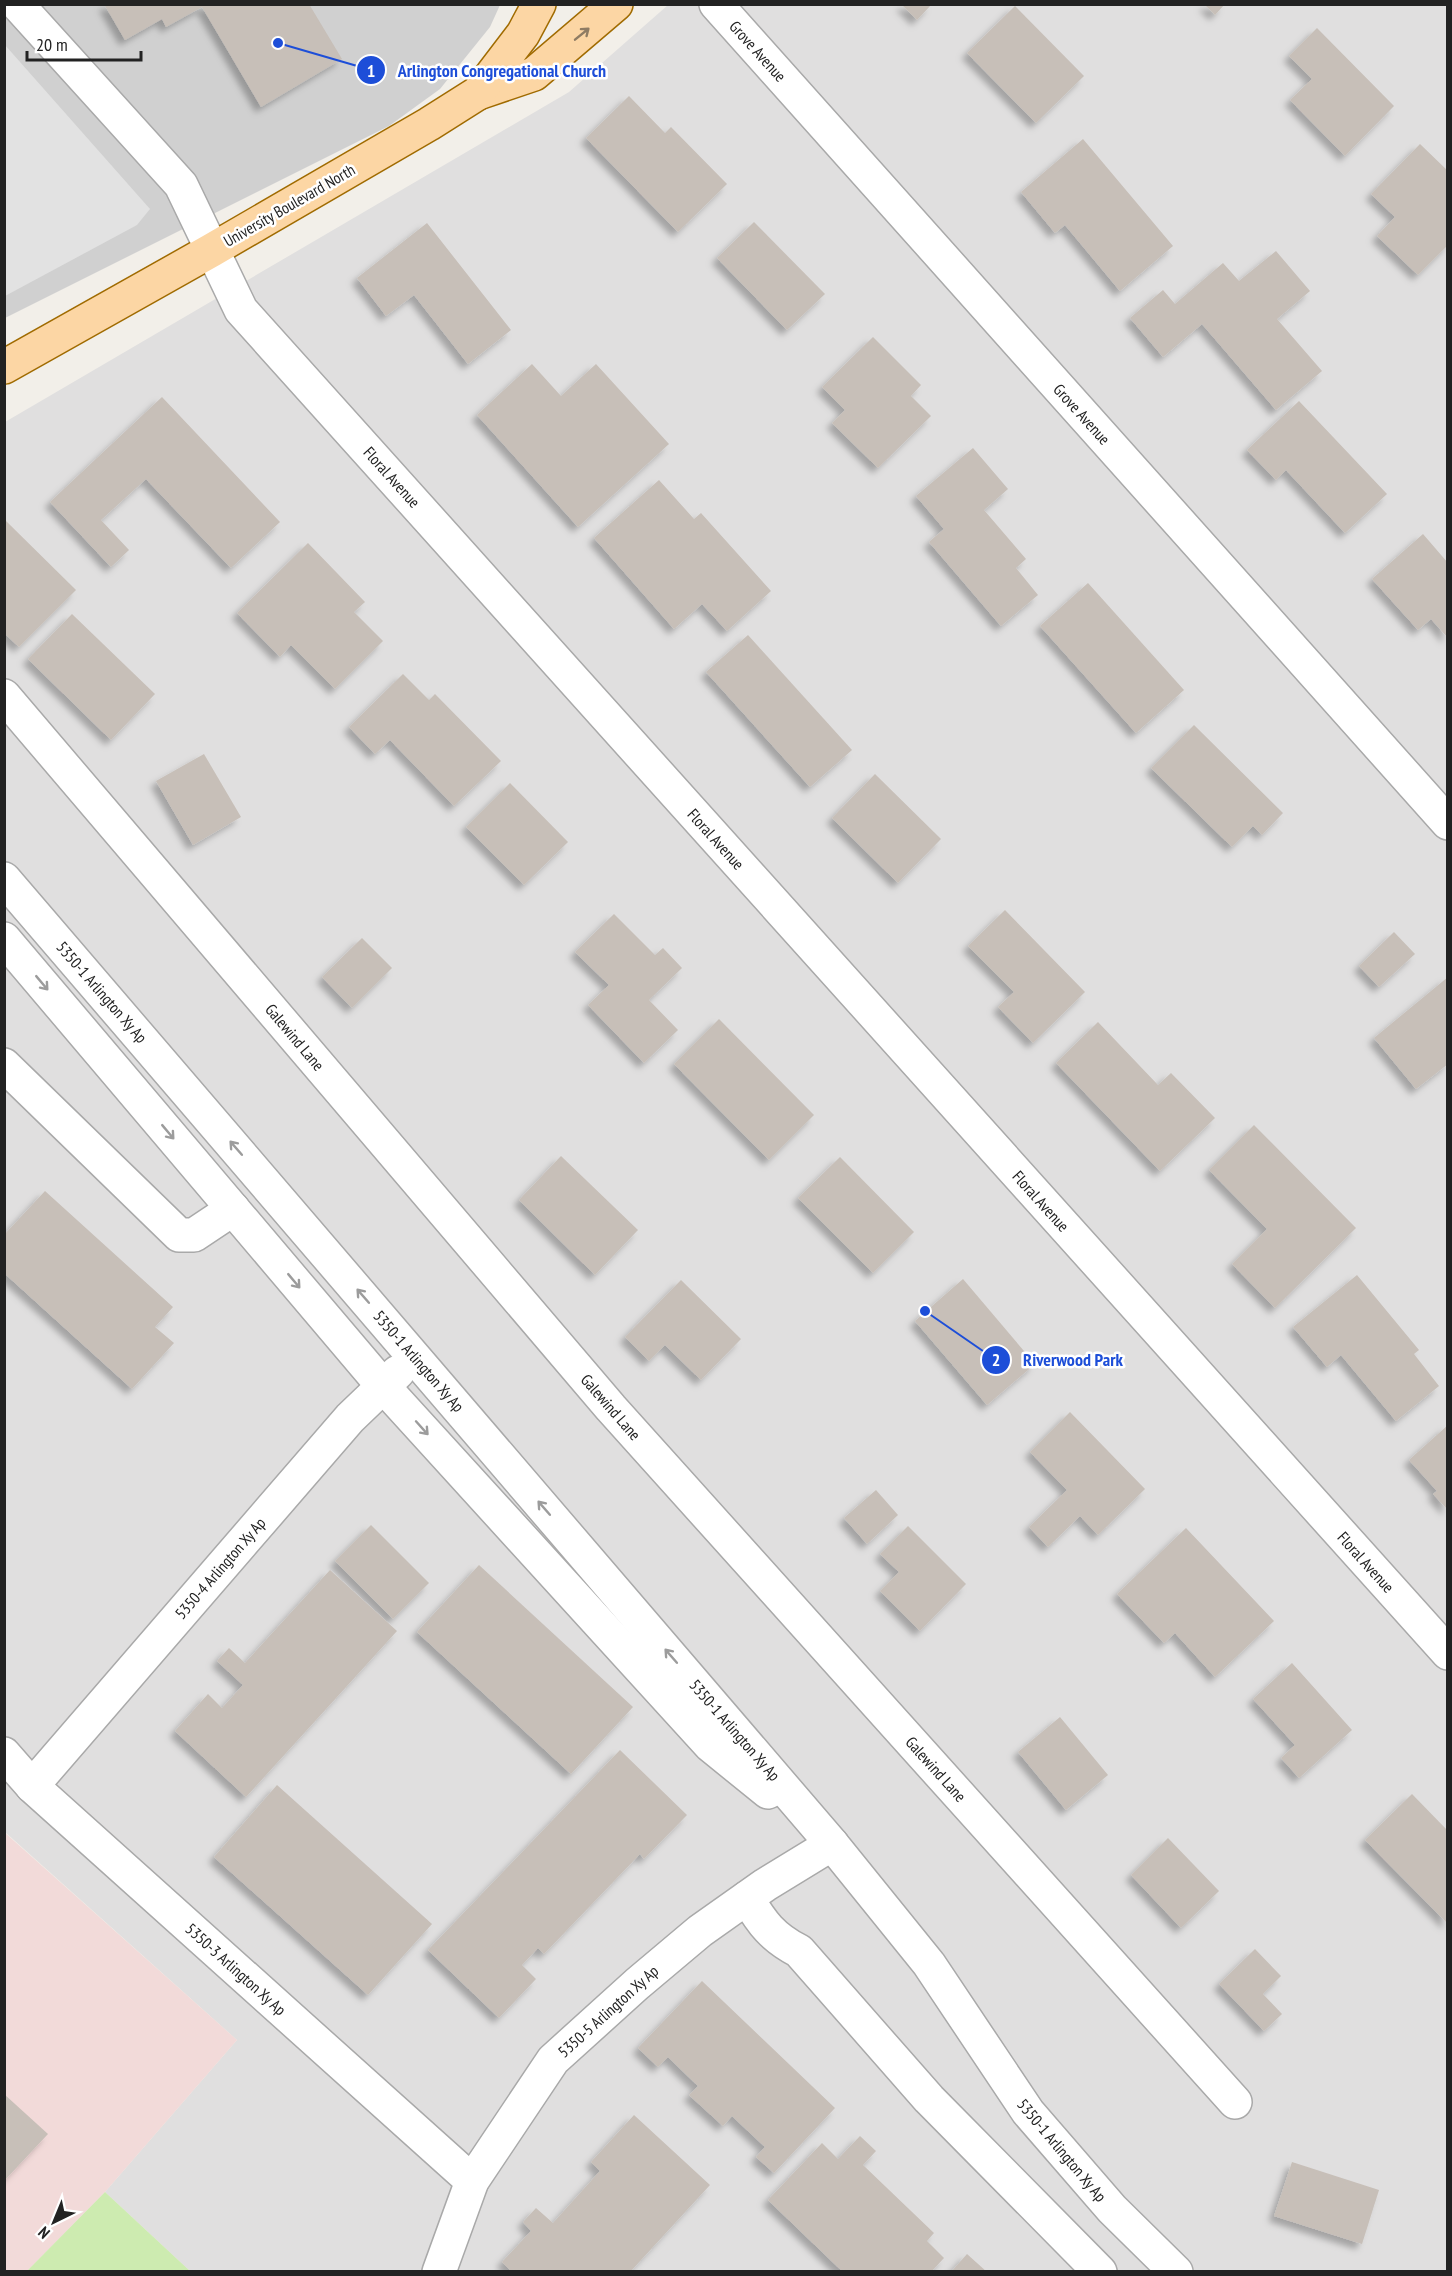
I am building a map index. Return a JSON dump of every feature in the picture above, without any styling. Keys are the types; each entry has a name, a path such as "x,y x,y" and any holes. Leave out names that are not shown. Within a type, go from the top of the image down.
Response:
{"main road":[{"name":"University Boulevard North","path":"4,367 212,250 478,93 523,34 538,4"},
{"path":"478,93 534,74 616,4"}],"street":[{"name":"Floral Avenue","path":"16,4 181,185 241,310 1448,1653"},
{"name":"Grove Avenue","path":"716,4 1448,823"},
{"name":"Galewind Lane","path":"4,696 611,1408 1235,2102"},
{"name":"5350-1 Arlington Xy Ap","path":"4,879 832,1844 929,1964 1028,2112 1112,2210 1176,2271"},
{"path":"6,945 38,918"},
{"name":"5350-1 Arlington Xy Ap","path":"6,945 384,1386 710,1745 832,1844"},
{"path":"4,1065 179,1235 194,1235 233,1209"},
{"name":"5350-4 Arlington Xy Ap","path":"32,1786 350,1418 415,1357"},
{"name":"5350-3 Arlington Xy Ap","path":"4,1754 32,1786 472,2181"},
{"name":"5350-5 Arlington Xy Ap","path":"439,2271 472,2181 553,2060 691,1939 747,1898 832,1844"},
{"path":"747,1898 771,1933 799,1951 929,2099 1100,2271"}],"shaded area":[{"path":"5,5 500,5 490,27 440,89 389,126 5,318"},
{"path":"668,5 1447,5 1447,2271 190,2271 105,2192 237,2040 5,1832 5,422 569,92"},
{"path":"5,45 150,209 137,225 5,296"},
{"path":"4,1832 237,2040 105,2192 27,2271 5,2271"}],"green space":[{"path":"105,2192 190,2271 27,2271"}],"building":[{"path":"104,4 309,4 342,59 261,107 202,7 166,27 162,19 125,40"},
{"path":"901,4 932,4 917,20"},
{"path":"1204,4 1225,4 1215,15"},
{"path":"1015,6 1084,76 1036,123 967,53"},
{"path":"1317,28 1394,106 1345,156 1290,100 1312,79 1289,56"},
{"path":"629,96 665,133 671,127 727,184 678,232 586,138"},
{"path":"1083,139 1173,246 1120,291 1065,225 1055,233 1021,192"},
{"path":"1420,144 1448,171 1448,245 1418,275 1377,236 1395,217 1371,194"},
{"path":"754,222 825,294 787,330 717,258"},
{"path":"427,223 511,330 468,364 414,295 386,316 357,278"},
{"path":"1276,251 1310,291 1277,319 1322,371 1276,410 1202,324 1163,357 1130,318 1163,290 1175,304 1223,263 1239,281"},
{"path":"873,337 921,385 911,396 931,416 878,468 832,423 845,410 822,387"},
{"path":"532,364 561,396 596,364 669,444 578,527 477,415"},
{"path":"162,397 280,522 231,568 146,479 101,520 129,550 111,567 50,502"},
{"path":"1299,401 1387,494 1345,533 1286,470 1276,480 1247,450"},
{"path":"973,448 1008,489 984,510 1026,559 1016,568 1038,595 1001,626 929,542 944,529 916,496"},
{"path":"659,480 694,519 701,513 771,591 727,631 702,604 674,629 594,538"},
{"path":"4,519 76,590 19,647 4,633"},
{"path":"1423,534 1448,563 1448,638 1431,619 1418,630 1372,579"},
{"path":"308,543 365,602 354,612 383,641 335,689 291,645 280,657 237,613"},
{"path":"1088,583 1184,690 1136,733 1040,626"},
{"path":"72,614 155,694 111,740 28,659"},
{"path":"748,635 852,750 810,787 706,672"},
{"path":"403,674 429,700 435,694 501,761 454,806 390,740 375,754 349,727"},
{"path":"1194,725 1283,813 1262,835 1253,826 1232,847 1151,768"},
{"path":"204,754 241,817 193,845 156,781"},
{"path":"875,774 941,839 898,883 832,818"},
{"path":"510,783 568,842 524,885 466,827"},
{"path":"1005,910 1085,992 1033,1043 998,1007 1014,992 968,946"},
{"path":"614,914 655,955 663,948 682,968 649,1000 678,1030 644,1063 588,1005 609,985 575,952"},
{"path":"1394,932 1415,954 1379,987 1359,966"},
{"path":"362,938 392,968 352,1008 322,977"},
{"path":"1448,977 1448,1064 1416,1089 1374,1038"},
{"path":"719,1019 814,1115 769,1160 674,1064"},
{"path":"1098,1022 1158,1085 1171,1073 1215,1118 1160,1171 1056,1063"},
{"path":"1254,1125 1356,1228 1275,1308 1232,1264 1267,1229 1209,1170"},
{"path":"561,1156 638,1230 595,1275 519,1200"},
{"path":"840,1157 914,1232 873,1273 798,1198"},
{"path":"45,1191 173,1307 155,1327 174,1343 132,1389 4,1273 4,1235"},
{"path":"1357,1275 1419,1350 1414,1354 1439,1386 1396,1421 1341,1355 1327,1367 1293,1327"},
{"path":"963,1279 1035,1364 987,1405 915,1321"},
{"path":"681,1280 741,1339 701,1380 665,1345 649,1361 625,1337"},
{"path":"1070,1412 1145,1489 1098,1535 1080,1516 1048,1547 1029,1527 1067,1490 1030,1452"},
{"path":"1448,1425 1448,1510 1433,1494 1437,1491 1409,1460"},
{"path":"876,1490 898,1515 867,1544 844,1518"},
{"path":"371,1525 429,1583 393,1619 335,1561"},
{"path":"908,1526 966,1584 920,1631 880,1591 899,1572 880,1554"},
{"path":"1186,1528 1274,1621 1215,1677 1175,1633 1164,1643 1117,1594"},
{"path":"479,1565 633,1707 571,1774 417,1632"},
{"path":"330,1570 397,1631 246,1797 175,1731 208,1694 222,1708 243,1685 217,1661 229,1648 245,1663"},
{"path":"1292,1663 1352,1730 1299,1778 1281,1758 1295,1745 1253,1699"},
{"path":"1060,1717 1108,1775 1066,1810 1018,1752"},
{"path":"620,1750 687,1815 644,1859 640,1854 544,1954 538,1948 522,1965 536,1979 499,2018 428,1950"},
{"path":"277,1785 432,1924 368,1995 214,1857"},
{"path":"1412,1794 1448,1831 1448,1924 1365,1840"},
{"path":"1168,1838 1219,1891 1181,1928 1131,1875"},
{"path":"1255,1949 1281,1976 1263,1994 1282,2014 1264,2031 1219,1984"},
{"path":"702,1981 835,2108 774,2173 756,2157 765,2147 732,2116 723,2126 689,2095 698,2086 668,2057 658,2067 638,2048"},
{"path":"4,2094 48,2134 4,2181"},
{"path":"634,2115 710,2185 630,2272 512,2272 502,2262 531,2231 523,2222 536,2208 553,2223 600,2171 591,2162"},
{"path":"860,2136 876,2151 863,2165 934,2233 927,2241 944,2258 931,2272 843,2272 768,2200 822,2143 838,2159"},
{"path":"1292,2162 1379,2190 1362,2244 1274,2216"},
{"path":"967,2254 987,2272 951,2272"}],"place":[{"name":"Arlington Congregational Church","path":"278,43"},
{"name":"Riverwood Park","path":"925,1311"}]}
